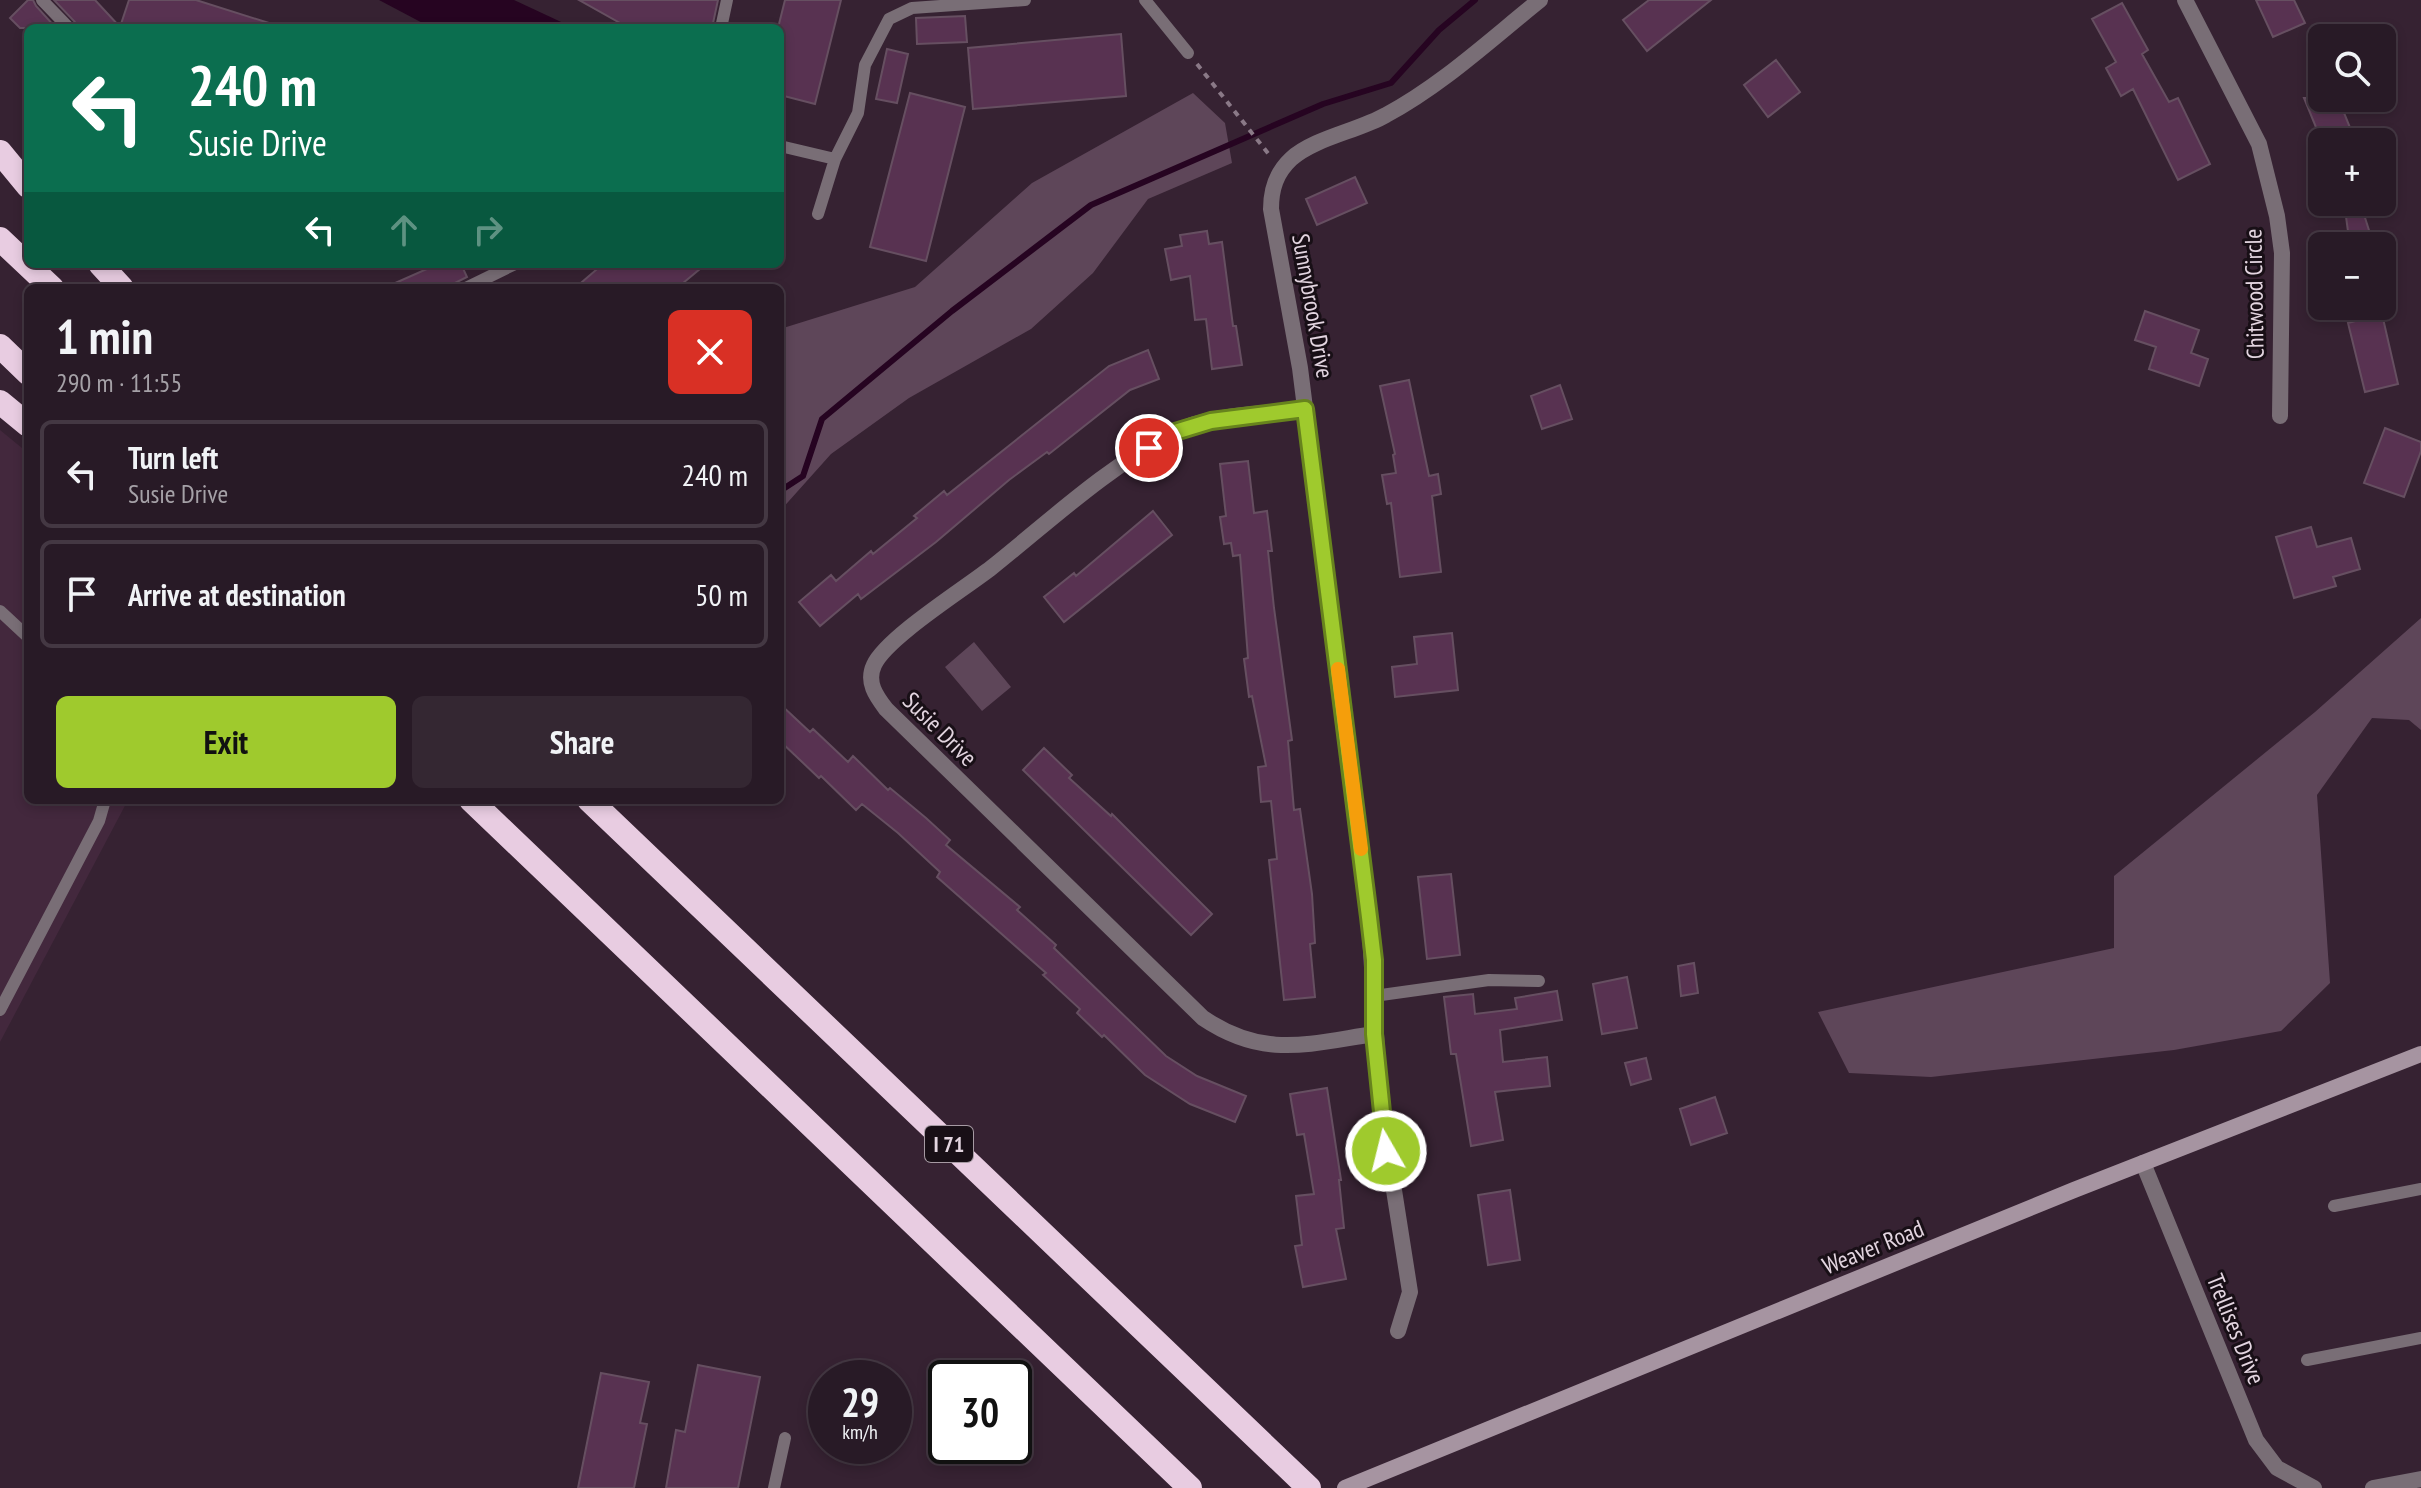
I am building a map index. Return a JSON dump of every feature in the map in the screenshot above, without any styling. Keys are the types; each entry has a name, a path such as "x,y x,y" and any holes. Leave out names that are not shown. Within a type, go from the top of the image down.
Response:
{"highway":[{"path":"0,152 24,181"},
{"path":"0,239 24,262"},
{"path":"31,268 48,284"},
{"path":"104,268 118,284"},
{"path":"0,346 24,369"},
{"path":"0,402 24,422"},
{"path":"475,804 1190,1488"},
{"name":"I 71","path":"593,804 1309,1488"}],"main road":[{"name":"Weaver Road","path":"1345,1488 2143,1163 2421,1054"}],"street":[{"name":"Sunnybrook Drive","path":"1398,1331 1410,1292 1386,1151 1374,1034 1369,917 1305,409 1271,209 1271,191 1276,179 1298,153 1384,117 1411,101 1540,0"},
{"name":"Chitwood Circle","path":"2185,0 2259,144 2277,216 2282,266 2280,416"},
{"name":"Susie Drive","path":"1305,409 1211,421 1175,432 1098,481 991,568 887,646 874,665 871,678 874,694 886,709 1203,1018 1228,1034 1252,1042 1289,1046 1374,1034"},
{"name":"Trellises Drive","path":"2143,1163 2256,1440 2277,1468 2314,1488"},
{"path":"2373,1488 2421,1479"}],"lane":[{"path":"42,0 65,24"},
{"path":"722,24 727,0"},
{"path":"818,214 835,159 858,113 865,65 889,19 912,8 1025,0"},
{"path":"1145,0 1188,53"},
{"path":"784,147 835,159"},
{"path":"474,284 507,268"},
{"path":"0,611 24,633"},
{"path":"0,1010 99,821 104,804"},
{"path":"1374,996 1489,980 1539,981"},
{"path":"2334,1206 2421,1189"},
{"path":"2307,1360 2421,1338"},
{"path":"774,1488 785,1438"}],"path":[{"path":"1188,53 1260,144"}],"shaded area":[{"path":"379,0 514,0 565,24 424,24"},
{"path":"1193,93 1225,123 1232,163 1148,199 1093,273 1031,329 909,398 831,454 784,507 784,328 915,287 1032,183"},
{"path":"0,430 24,450 24,804 126,804 0,1042"},
{"path":"2421,618 2421,730 2409,720 2372,718 2317,795 2330,983 2281,1031 2174,1050 1931,1077 1849,1073 1818,1012 2114,948 2114,876 2315,712"},
{"path":"974,642 1011,687 982,711 945,667"}],"building":[{"path":"28,0 33,0 52,24 24,24 24,28 20,28 10,18"},
{"path":"54,0 95,0 117,24 76,24"},
{"path":"129,0 196,0 272,24 121,24"},
{"path":"579,0 718,0 713,24 622,24"},
{"path":"785,0 841,0 815,104 784,96 784,24 779,24"},
{"path":"1649,0 1711,0 1647,51 1623,20"},
{"path":"2256,0 2294,0 2305,23 2273,37"},
{"path":"2122,3 2148,50 2142,54 2169,102 2178,98 2210,164 2178,180 2133,89 2121,96 2106,68 2116,62 2092,19"},
{"path":"965,16 967,42 917,44 916,18"},
{"path":"1121,34 1126,96 973,109 968,48"},
{"path":"887,49 908,54 897,103 876,99"},
{"path":"1776,60 1800,92 1768,117 1744,85"},
{"path":"910,93 965,107 926,261 870,247"},
{"path":"2310,112 2344,112 2350,128 2316,128"},
{"path":"1355,177 1367,203 1317,225 1306,199"},
{"path":"2346,216 2364,216 2370,232 2348,232"},
{"path":"1207,231 1209,244 1222,242 1233,326 1236,326 1242,365 1212,369 1206,319 1195,320 1190,276 1171,280 1165,249 1182,246 1180,235"},
{"path":"429,268 463,268 467,277 453,284 393,284"},
{"path":"598,268 701,268 682,284 580,284"},
{"path":"2145,311 2199,330 2191,353 2208,359 2199,386 2149,369 2156,347 2135,340"},
{"path":"2383,320 2398,384 2365,392 2348,323"},
{"path":"1148,350 1159,379 1130,390 1049,454 1047,452 1009,480 936,542 861,599 858,594 820,626 799,602 831,575 836,581 871,551 873,554 944,491 947,495 1109,366"},
{"path":"1409,380 1429,476 1438,474 1441,494 1432,496 1441,572 1400,577 1391,503 1387,504 1382,475 1396,473 1395,454 1380,386"},
{"path":"1560,385 1572,419 1542,429 1531,396"},
{"path":"2385,428 2421,442 2421,451 2404,497 2364,483"},
{"path":"1248,461 1254,513 1267,511 1274,608 1292,740 1288,741 1294,810 1300,809 1312,894 1315,943 1310,944 1315,997 1284,1000 1269,860 1277,859 1271,801 1261,802 1258,767 1266,766 1252,696 1249,697 1244,659 1248,658 1240,555 1233,556 1231,543 1224,544 1220,517 1226,516 1220,464"},
{"path":"1153,511 1172,535 1064,622 1044,597 1074,573 1076,576"},
{"path":"2311,527 2317,547 2351,538 2360,569 2333,577 2336,586 2294,598 2276,537"},
{"path":"1452,633 1458,690 1395,697 1392,667 1417,664 1414,637"},
{"path":"784,708 810,732 813,729 848,762 853,756 888,790 890,788 926,818 950,840 946,845 1020,907 1017,910 1056,945 1054,948 1166,1056 1197,1076 1246,1096 1235,1122 1190,1104 1145,1075 1077,1013 1080,1009 1043,975 1046,973 937,877 940,872 898,833 862,804 856,810 821,776 819,778 784,745"},
{"path":"1044,748 1072,775 1069,778 1112,814 1212,914 1191,935 1023,770"},
{"path":"1451,874 1460,955 1427,959 1418,877"},
{"path":"1694,963 1698,993 1681,996 1678,966"},
{"path":"1627,977 1637,1028 1602,1034 1593,984"},
{"path":"1557,991 1562,1020 1500,1030 1503,1062 1547,1057 1550,1086 1495,1092 1503,1140 1471,1146 1456,1054 1451,1054 1444,997 1473,994 1475,1014 1517,1009 1515,998"},
{"path":"1646,1058 1651,1079 1631,1085 1625,1063"},
{"path":"1327,1088 1341,1180 1344,1228 1336,1229 1346,1279 1303,1287 1295,1246 1302,1245 1296,1196 1314,1194 1304,1134 1297,1135 1290,1094"},
{"path":"1715,1097 1727,1133 1691,1145 1680,1109"},
{"path":"1510,1190 1520,1260 1488,1265 1478,1195"},
{"path":"698,1365 760,1377 738,1488 666,1488 676,1430 685,1432"},
{"path":"601,1373 649,1382 640,1423 647,1424 634,1488 578,1488"}],"waterway":[{"path":"784,488 803,476 822,419 952,311 1091,205 1323,104 1391,83 1439,30 1475,0"}],"slow traffic":[{"path":"1338,669 1361,849"}],"route":[{"path":"1149,448 1175,432 1211,421 1305,409 1374,960 1374,1034 1386,1151"}]}
